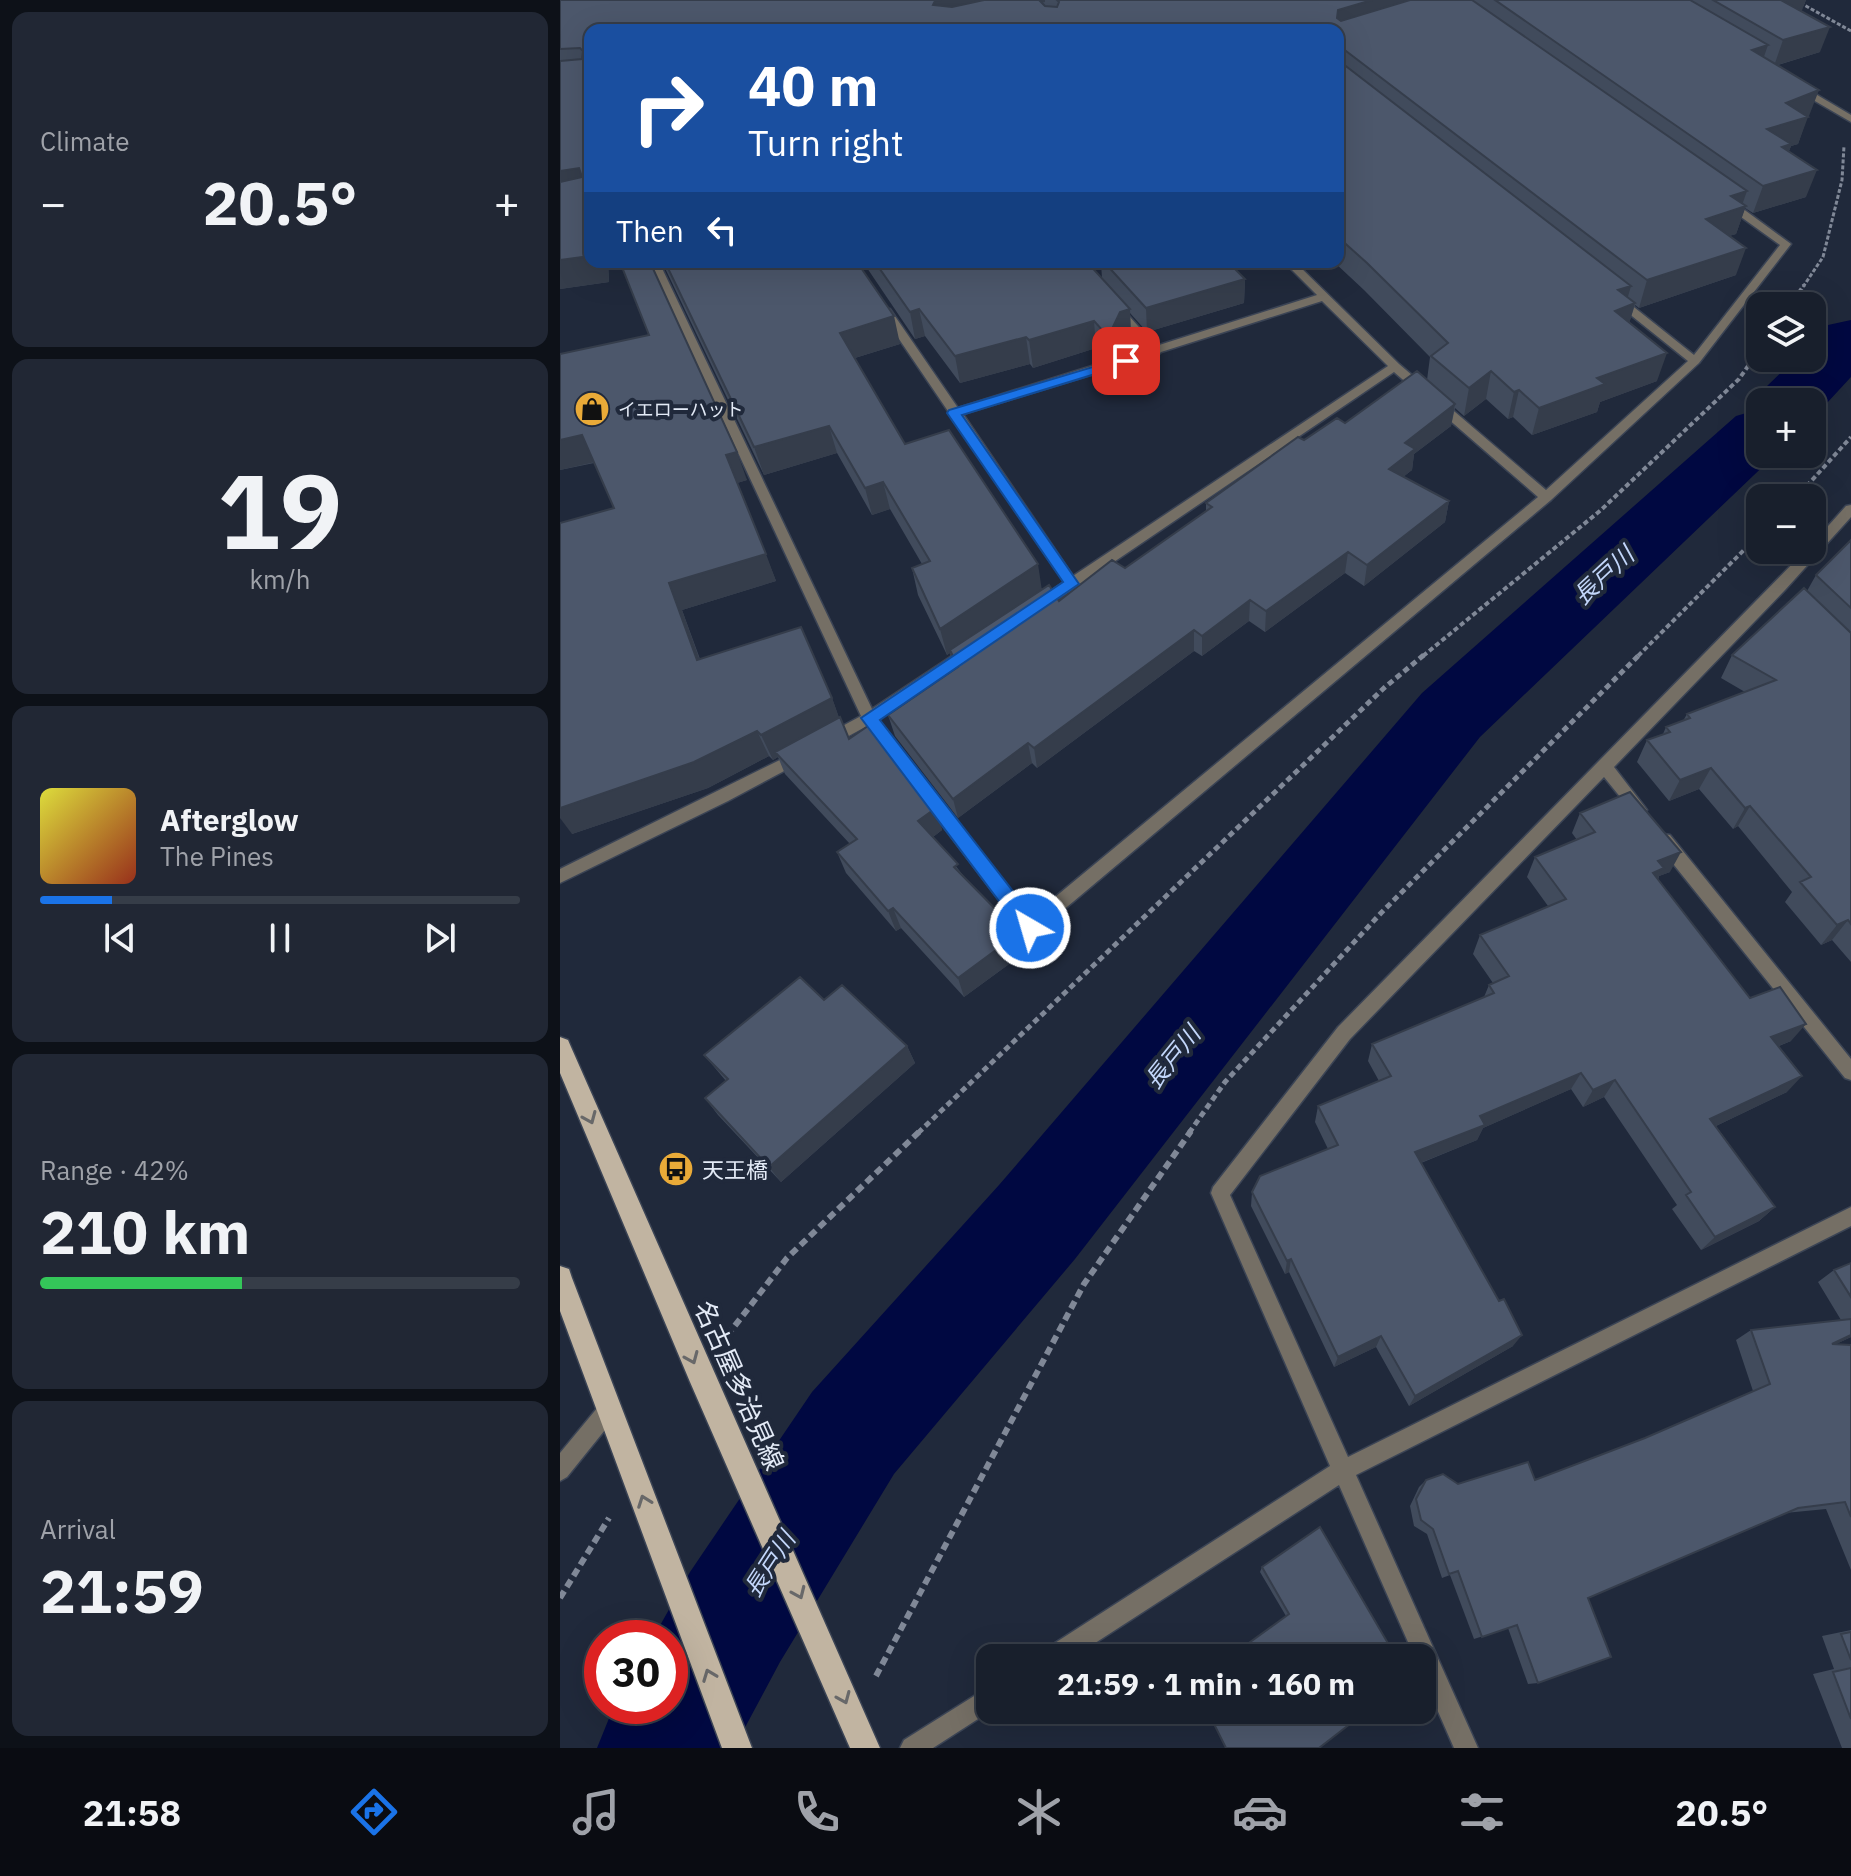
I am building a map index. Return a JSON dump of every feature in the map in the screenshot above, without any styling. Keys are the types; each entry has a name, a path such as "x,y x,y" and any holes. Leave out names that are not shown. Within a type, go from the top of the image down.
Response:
{"main road":[{"name":"名古屋多治見線","path":"560,1047 699,1373 865,1748"},
{"path":"560,1278 737,1748"}],"street":[{"path":"1791,84 1848,118"},
{"path":"657,268 869,718 1030,928 1546,497 1695,361 1786,244 1722,198"},
{"path":"1295,268 1395,366 1546,497"},
{"path":"1609,293 1695,361"},
{"path":"1104,296 1155,352"},
{"path":"954,413 1323,297"},
{"path":"879,300 1072,584"},
{"path":"1021,617 1395,366"},
{"path":"1466,1748 1345,1469 1220,1193 1344,1033 1605,767 1785,592 1851,509"},
{"path":"560,876 723,797 869,718 983,643"},
{"path":"1605,767 1851,1072"},
{"path":"1074,1644 1345,1469 1851,1216"},
{"path":"560,1470 610,1408"},
{"path":"912,1748 976,1707"}],"path":[{"path":"1795,0 1851,31"},
{"path":"1799,292 1823,257 1842,180 1848,118"},
{"path":"699,1373 787,1258 1384,688 1601,510 1746,369"},
{"path":"1809,484 1851,437"},
{"path":"560,1598 634,1476"}],"building":[{"path":"560,0 941,0 933,5 952,7 984,0 1039,0 1045,6 1057,7 1057,0 1372,0 1338,10 1337,18 1341,21 1410,0 1472,0 1747,191 1731,196 1746,206 1706,219 1746,248 1647,280 1344,50 1344,24 584,24 584,257 560,260 560,182 582,177 579,168 560,171 560,61 582,59 583,51 580,48 560,49"},
{"path":"1495,0 1690,0 1768,45 1752,50 1819,90 1786,103 1808,117 1767,129 1791,144 1782,147 1817,170 1763,186"},
{"path":"1713,0 1781,0 1830,27 1783,40"},
{"path":"1344,65 1631,286 1618,290 1635,303 1615,311 1667,353 1597,378 1605,384 1539,408 1519,390 1514,392 1491,371 1469,388 1431,356 1448,343 1344,242"},
{"path":"622,268 653,268 737,452 726,455 766,554 669,583 697,660 801,627 832,698 761,735 757,731 694,762 560,808 560,523 614,508 582,435 560,440 560,354 649,335"},
{"path":"668,268 861,268 894,316 840,333 905,444 949,430 1038,564 940,629 912,568 930,561 883,482 865,488 829,426 754,447"},
{"path":"879,268 1092,268 1130,309 1120,312 1112,329 1103,331 1094,321 1029,340 1026,337 955,356 919,309 910,312"},
{"path":"1109,268 1234,268 1245,279 1146,308"},
{"path":"1417,371 1455,404 1405,443 1415,449 1389,469 1449,501 1367,565 1348,552 1266,611 1250,600 1202,636 1194,630 1034,748 1028,743 953,799 888,715 958,667 950,650 1049,585 1059,601 1112,560 1125,568 1212,507 1206,503 1298,437 1304,440 1337,418 1345,423"},
{"path":"1851,540 1851,608 1816,575"},
{"path":"1804,588 1851,633 1851,924 1848,920 1837,925 1800,882 1811,877 1750,806 1745,808 1711,768 1680,780 1647,740 1670,732 1666,727 1690,718 1687,714 1776,680 1732,655"},
{"path":"840,717 849,739 871,724 936,808 918,821 958,864 954,867 1019,933 958,978 893,908 888,911 837,852 857,839 775,752"},
{"path":"1630,792 1681,852 1658,861 1664,868 1653,873 1750,998 1780,987 1806,1024 1771,1037 1802,1076 1710,1119 1775,1207 1715,1237 1686,1195 1691,1192 1615,1080 1593,1090 1581,1073 1480,1116 1485,1125 1415,1152 1499,1301 1504,1299 1522,1335 1415,1396 1381,1336 1338,1357 1291,1259 1287,1261 1252,1192 1260,1176 1338,1145 1318,1106 1391,1076 1372,1044 1494,993 1489,985 1509,976 1480,935 1566,899 1535,857 1595,832 1580,813"},
{"path":"800,977 824,1000 842,985 907,1046 769,1167 705,1098 728,1079 704,1055"},
{"path":"1851,1263 1851,1297 1834,1270"},
{"path":"1851,1319 1851,1335 1832,1344 1851,1345 1851,1517 1845,1502 1798,1508 1588,1598 1611,1657 1538,1683 1517,1625 1482,1637 1458,1571 1449,1574 1433,1529 1421,1520 1416,1499 1426,1480 1443,1474 1458,1484 1528,1462 1535,1480 1645,1438 1770,1384 1751,1330"},
{"path":"1320,1527 1388,1644 1247,1644 1289,1614 1262,1567"},
{"path":"1851,1632 1851,1660 1841,1634"},
{"path":"1851,1668 1851,1719 1833,1672"},
{"path":"1214,1724 1350,1724 1319,1748 1226,1748"}],"waterway":[{"name":"長戸川","path":"1804,388 1851,339"},
{"name":"長戸川","path":"663,1748 735,1617 853,1433 1037,1222 1451,715 1746,444"}],"place":[{"name":"イエローハット","path":"592,409"},
{"name":"天王橋","path":"676,1169"}],"route":[{"path":"1030,928 869,718 1072,584 954,413 1126,361"}]}
